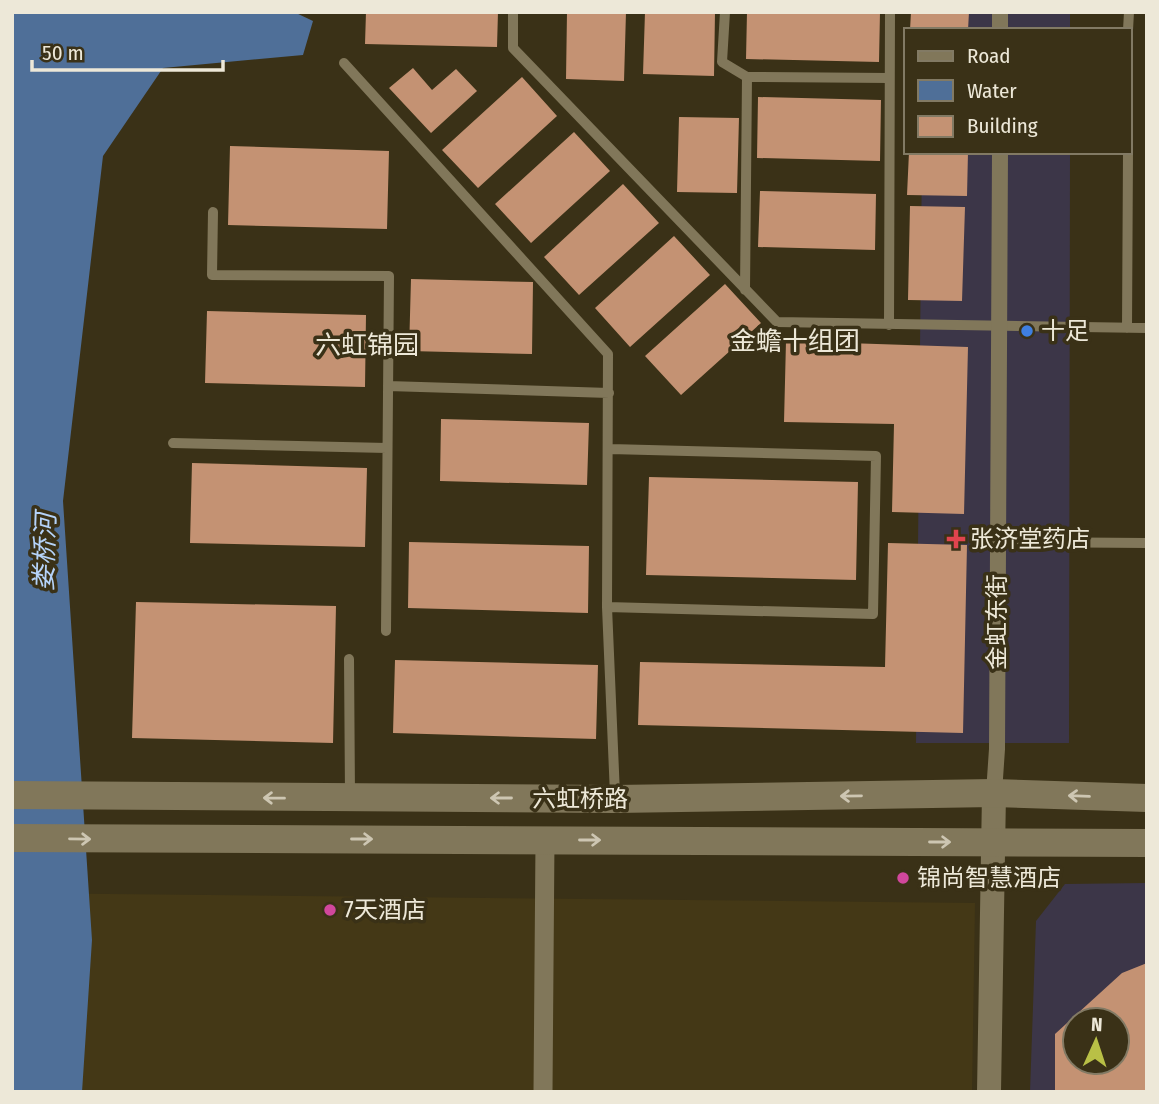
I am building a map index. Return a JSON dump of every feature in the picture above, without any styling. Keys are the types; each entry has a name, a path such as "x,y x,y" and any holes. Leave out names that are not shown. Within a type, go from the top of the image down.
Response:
{"main road":[{"name":"六虹桥路","path":"12,795 615,799 994,793 1147,798"},
{"name":"六虹桥路","path":"12,838 1147,844"}],"street":[{"name":"金虹东街","path":"989,1092 992,842 997,749 1000,154"},
{"path":"543,1092 545,840"}],"lane":[{"path":"513,12 513,48 777,322 1147,328"},
{"path":"725,12 722,62 747,77 890,78"},
{"path":"889,325 890,12"},
{"path":"344,63 608,354 610,449 607,607 615,799"},
{"path":"745,289 747,77"},
{"path":"1127,328 1128,154"},
{"path":"213,212 212,275 388,276 386,631"},
{"path":"388,386 609,393"},
{"path":"173,443 387,448"},
{"path":"607,607 873,614 876,469 876,456 610,449"},
{"path":"998,542 1147,543"},
{"path":"349,659 350,799"}],"shaded area":[{"path":"923,12 1070,12 1070,28 923,28"},
{"path":"922,154 1070,154 1069,743 916,743"},
{"path":"1147,883 1147,1092 1030,1092 1036,921 1065,884"},
{"path":"12,893 975,903 972,1092 12,1092"}],"water":[{"name":"娄桥河","path":"12,12 294,12 313,21 303,55 163,68 103,156 63,501 92,940 82,1092 12,1092"}],"building":[{"path":"366,12 498,12 497,47 365,44"},
{"path":"567,12 626,12 624,81 566,79"},
{"path":"645,12 715,12 714,76 643,74"},
{"path":"747,12 880,12 879,62 746,59"},
{"path":"911,12 969,12 968,28 910,28"},
{"path":"413,68 432,90 456,69 477,91 431,133 389,88"},
{"path":"522,77 557,116 478,188 442,150"},
{"path":"758,97 881,100 880,161 757,158"},
{"path":"679,117 739,118 737,193 677,192"},
{"path":"574,132 610,171 531,243 495,204"},
{"path":"230,146 389,151 387,229 228,225"},
{"path":"909,154 968,154 967,196 907,195"},
{"path":"623,184 659,223 579,295 544,257"},
{"path":"760,191 876,194 875,250 758,247"},
{"path":"910,206 965,207 962,301 908,300"},
{"path":"674,236 710,275 630,347 595,308"},
{"path":"411,279 533,282 532,354 409,351"},
{"path":"725,284 761,323 681,395 645,356"},
{"path":"207,311 366,315 365,387 205,383"},
{"path":"786,341 968,347 964,514 892,512 894,424 784,422"},
{"path":"441,419 589,423 587,485 440,481"},
{"path":"192,463 367,468 365,547 190,543"},
{"path":"649,477 858,482 856,580 646,575"},
{"path":"409,542 589,546 588,613 408,608"},
{"path":"888,543 967,545 963,733 638,725 640,662 885,667"},
{"path":"136,602 336,606 333,743 132,738"},
{"path":"395,660 598,665 596,739 393,733"},
{"path":"1147,963 1147,1092 1055,1092 1055,1034 1061,1029 1061,1076 1131,1076 1131,1006 1086,1006 1122,973"}],"place":[{"name":"十足","path":"1027,331"},
{"name":"张济堂药店","path":"956,539"},
{"name":"锦尚智慧酒店","path":"903,878"},
{"name":"7天酒店","path":"330,910"}],"district":[{"name":"金蟾十组团","path":"795,341"},
{"name":"六虹锦园","path":"367,345"}]}
